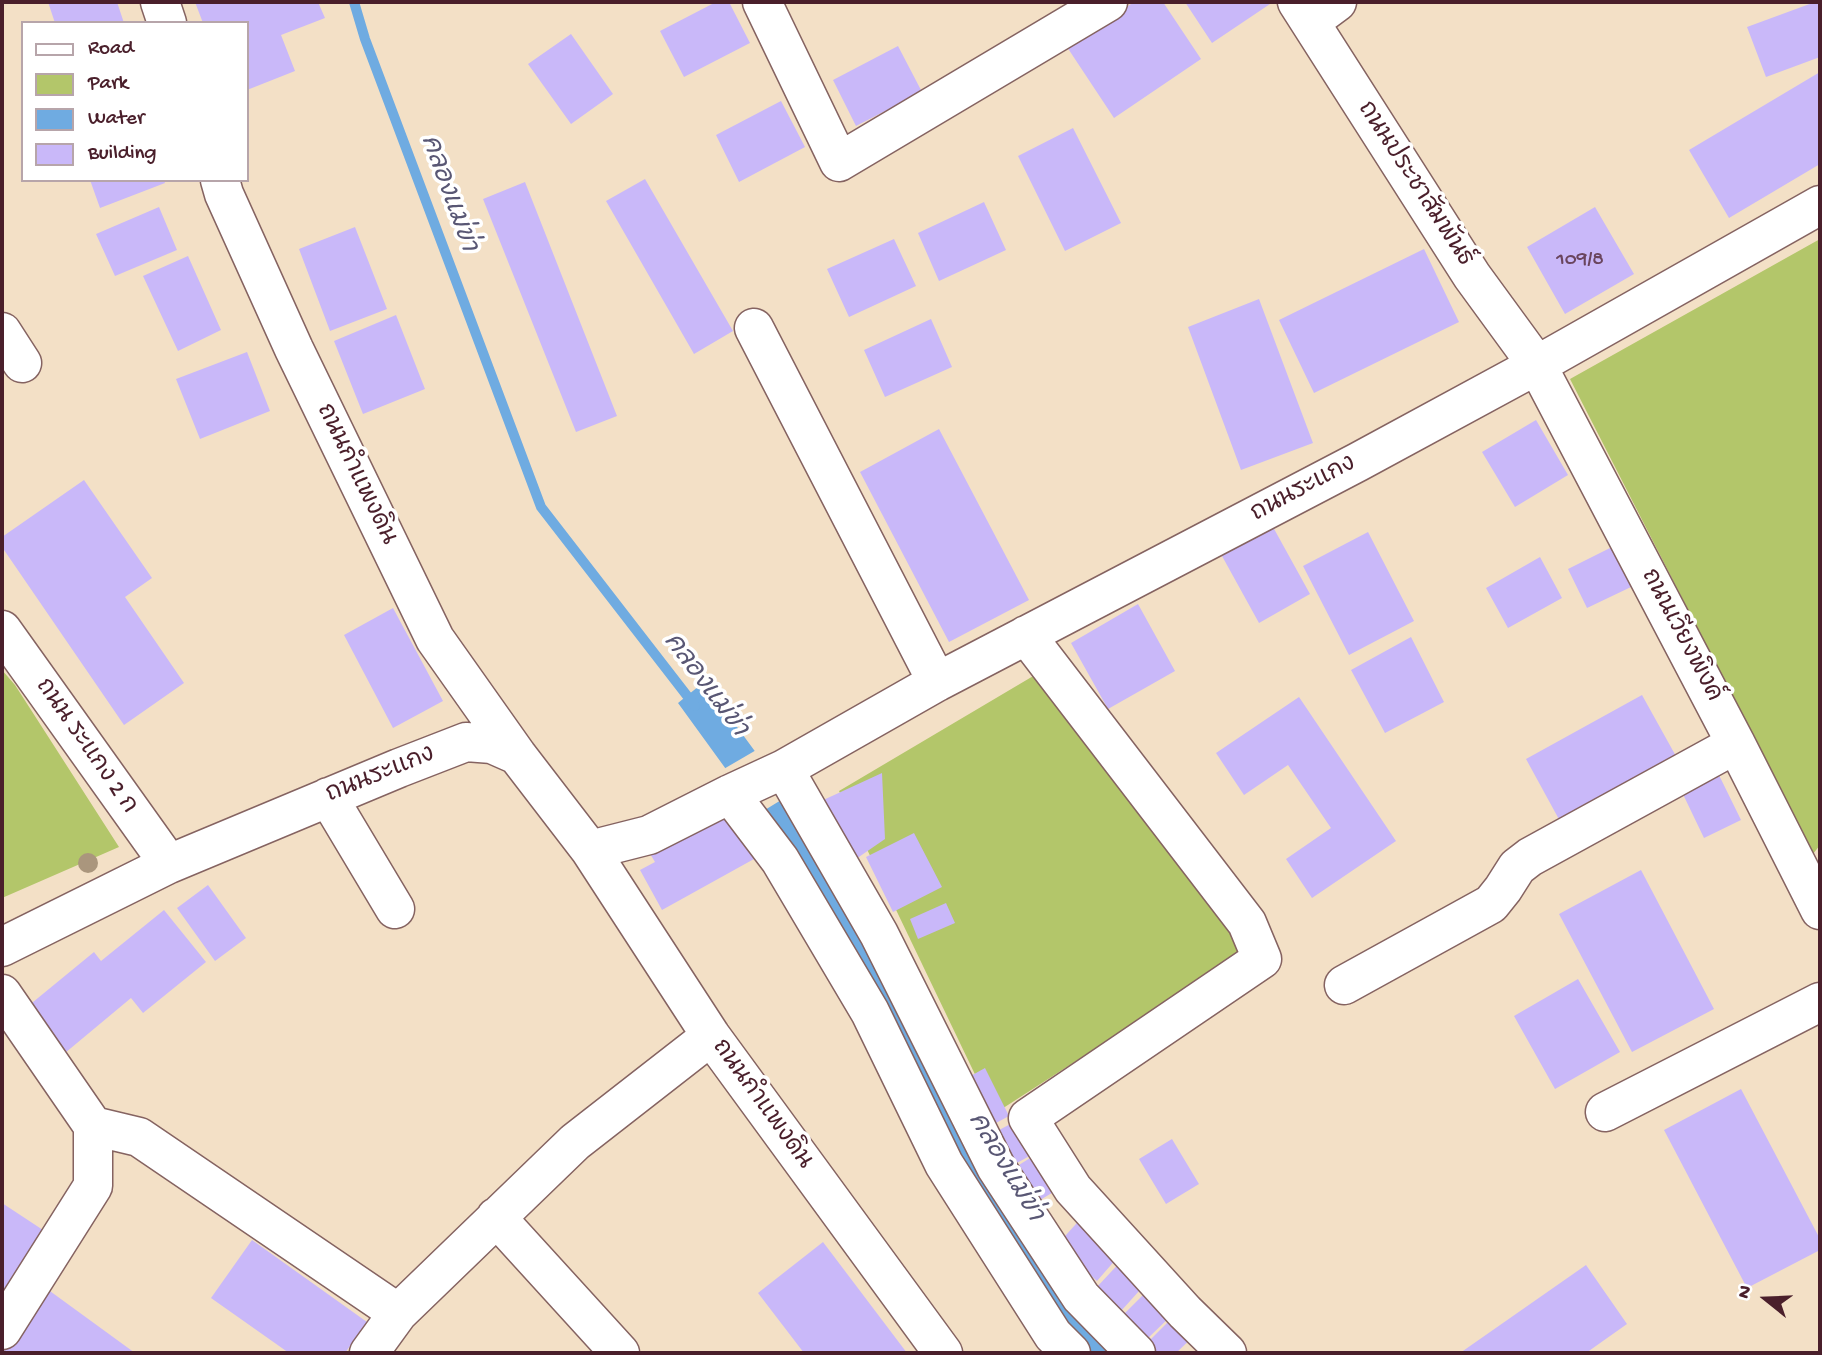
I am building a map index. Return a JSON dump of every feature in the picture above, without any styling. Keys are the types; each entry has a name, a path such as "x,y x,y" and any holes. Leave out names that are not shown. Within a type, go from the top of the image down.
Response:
{"street":[{"path":"160,2 166,21"},
{"path":"762,2 839,162 1108,2"},
{"name":"ถนนประชาสัมพันธ์","path":"1315,9 1472,276 1536,365"},
{"name":"ถนนกำแพงดิน","path":"221,182 294,349 435,639 517,755"},
{"name":"ถนนระแกง","path":"737,802 788,776 937,681 1358,462 1820,205"},
{"path":"754,328 937,681"},
{"name":"ถนนเวียงพิงค์","path":"1536,365 1736,744 1820,910"},
{"name":"ถนน ระแกง 2 ก","path":"2,630 169,864"},
{"path":"1026,635 1247,923 1262,959 1028,1118 1073,1189 1185,1312 1227,1353"},
{"name":"ถนนระแกง","path":"2,947 169,864 466,742 492,744 517,755"},
{"path":"1344,985 1491,904 1517,867 1530,856 1736,744"},
{"path":"517,755 590,850 649,835 737,802 780,859 870,1012 944,1164 1053,1335 1071,1353"},
{"path":"788,776 880,934 996,1167 1081,1297 1136,1353"},
{"path":"328,797 395,909"},
{"name":"ถนนกำแพงดิน","path":"590,850 711,1036 943,1353"},
{"path":"2,994 93,1126 93,1186 2,1330"},
{"path":"1605,1112 1820,1002"},
{"path":"369,1353 398,1313 575,1142 711,1036"},
{"path":"93,1126 139,1137 398,1313"},
{"path":"496,1217 620,1353"}],"green space":[{"path":"1820,239 1820,845 1813,854 1570,379"},
{"path":"2,670 15,685 119,847 2,898"},
{"path":"1040,672 1230,926 1243,953 994,1114 839,791"}],"water":[{"path":"704,682 818,837 1122,1353 1078,1353 1057,1332 789,856 678,703"}],"pier":[{"path":"758,749 791,794 755,816 722,770"}],"building":[{"path":"48,2 117,2 123,21 54,21"},
{"path":"195,2 318,2 325,18 281,35 295,71 248,90 248,21 202,21"},
{"path":"716,2 729,2 750,43 684,77 660,31"},
{"path":"1134,2 1163,2 1201,59 1114,118 1067,47"},
{"path":"1185,2 1273,2 1212,43"},
{"path":"1820,2 1820,57 1766,77 1747,27"},
{"path":"571,34 613,94 571,124 528,64"},
{"path":"898,46 922,92 856,126 833,80"},
{"path":"1820,72 1820,164 1729,218 1689,150"},
{"path":"781,101 805,147 739,182 716,135"},
{"path":"1073,128 1121,223 1065,251 1018,156"},
{"path":"645,179 733,331 694,354 606,201"},
{"path":"91,182 165,182 165,183 100,208"},
{"path":"525,182 617,416 576,432 483,199"},
{"path":"984,202 1006,250 939,281 918,233"},
{"path":"159,207 177,250 115,276 96,234"},
{"path":"1595,207 1634,274 1565,314 1527,247"},
{"path":"355,227 387,309 330,331 299,249"},
{"path":"894,239 916,286 849,317 827,269"},
{"path":"1424,249 1459,322 1314,393 1279,320"},
{"path":"188,256 221,330 178,351 143,276"},
{"path":"1259,299 1313,443 1241,470 1188,327"},
{"path":"396,315 425,389 363,414 334,341"},
{"path":"931,319 952,367 885,397 864,350"},
{"path":"247,352 270,411 200,439 176,379"},
{"path":"1536,420 1568,475 1515,507 1482,452"},
{"path":"939,429 1029,600 949,642 860,472"},
{"path":"84,480 152,578 125,597 184,683 124,725 2,547 2,537"},
{"path":"1273,527 1310,594 1259,623 1222,556"},
{"path":"1368,532 1414,621 1349,655 1303,566"},
{"path":"1612,547 1631,587 1587,608 1568,569"},
{"path":"1540,557 1562,598 1508,628 1486,588"},
{"path":"1138,604 1175,671 1108,709 1071,643"},
{"path":"393,608 443,701 393,728 344,635"},
{"path":"1411,637 1444,702 1385,733 1351,670"},
{"path":"1642,695 1677,758 1561,823 1526,759"},
{"path":"1299,697 1396,841 1312,898 1286,859 1331,828 1288,765 1244,795 1216,753"},
{"path":"1716,769 1741,820 1704,838 1680,788"},
{"path":"882,773 885,839 853,861 819,802"},
{"path":"727,809 754,859 662,910 640,870 655,862 649,852"},
{"path":"914,833 942,887 893,912 866,857"},
{"path":"1641,870 1714,1009 1632,1052 1559,914"},
{"path":"208,885 246,938 215,961 177,908"},
{"path":"946,903 955,923 918,939 910,919"},
{"path":"164,910 206,962 143,1013 131,998 65,1053 27,1007 94,952 101,961"},
{"path":"1578,979 1620,1052 1555,1089 1514,1016"},
{"path":"985,1068 1009,1116 983,1130 958,1083"},
{"path":"1741,1089 1820,1239 1820,1250 1747,1288 1664,1130"},
{"path":"1018,1120 1035,1153 1004,1170 986,1137"},
{"path":"1172,1139 1199,1184 1166,1204 1139,1159"},
{"path":"1038,1153 1060,1188 1032,1205 1011,1170"},
{"path":"2,1203 43,1230 2,1292"},
{"path":"1084,1215 1124,1250 1097,1281 1057,1245"},
{"path":"252,1240 367,1322 345,1353 289,1353 211,1298"},
{"path":"823,1242 907,1353 804,1353 758,1293"},
{"path":"1124,1258 1149,1280 1121,1311 1096,1288"},
{"path":"1586,1265 1627,1324 1586,1353 1460,1353"},
{"path":"43,1286 135,1353 2,1351 2,1343"},
{"path":"1151,1287 1175,1312 1146,1340 1122,1316"},
{"path":"1177,1313 1197,1333 1176,1353 1151,1353 1144,1346"}],"waterway":[{"name":"คลองแม่ข่า","path":"354,2 365,39 541,507 695,706"}]}
